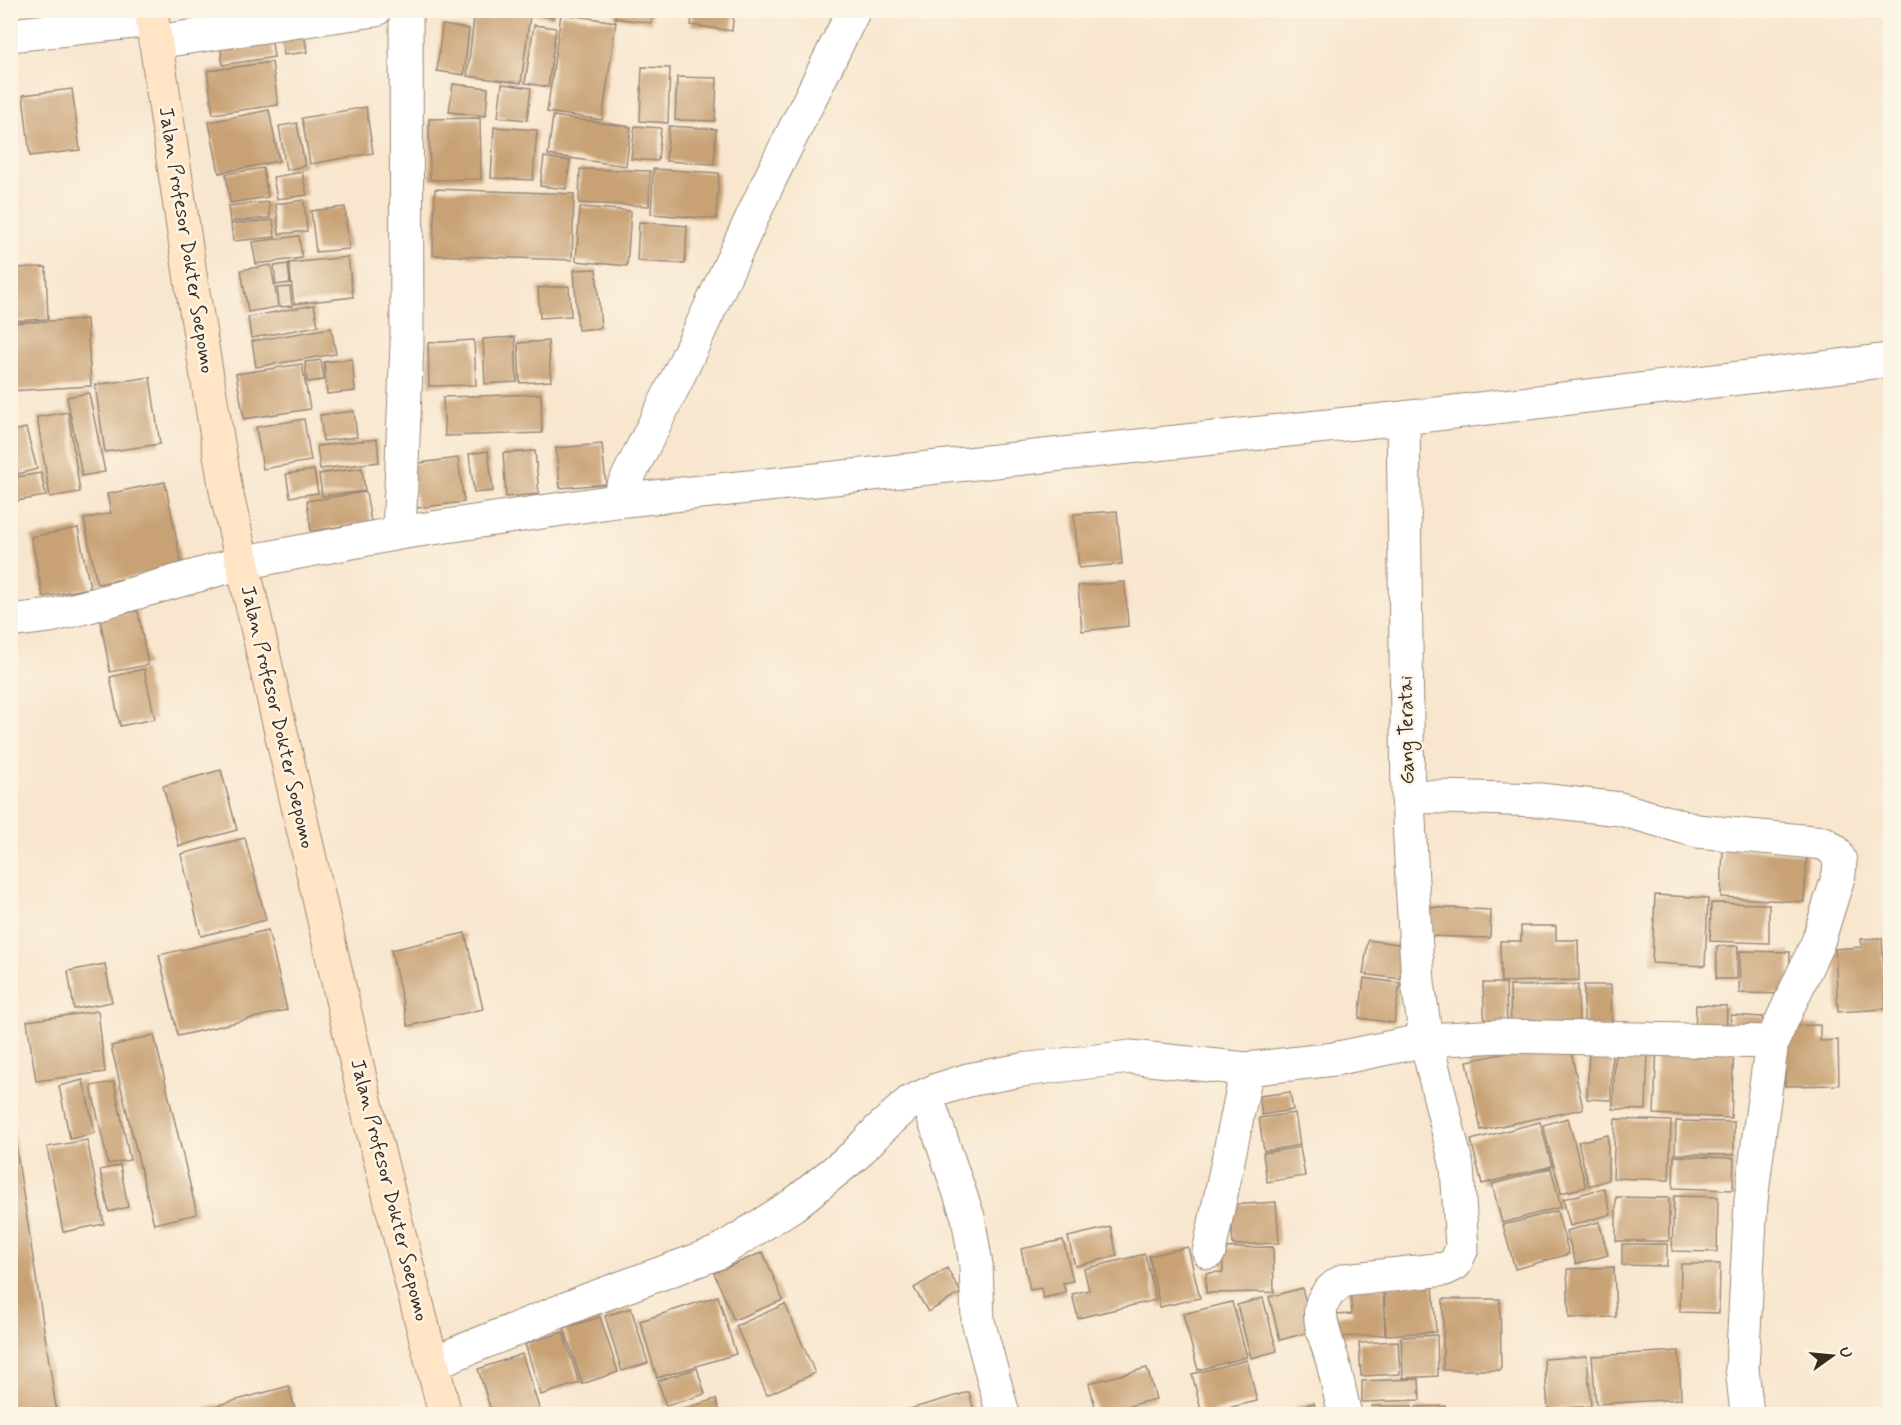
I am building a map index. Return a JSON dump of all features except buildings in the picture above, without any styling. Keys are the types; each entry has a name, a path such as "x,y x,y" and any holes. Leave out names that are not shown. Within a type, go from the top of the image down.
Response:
{"main road":[{"name":"Jalan Profesor Dokter Soepomo","path":"153,24 226,491 365,1100 444,1414"}],"street":[{"path":"10,35 375,10"},
{"path":"399,533 407,344 406,10"},
{"path":"616,501 677,378 769,181 854,10"},
{"path":"10,621 50,616 242,563 399,533 616,501 1403,418 1890,360"},
{"name":"Gang Teratai","path":"1345,1414 1320,1321 1325,1297 1345,1280 1445,1269 1455,1264 1462,1248 1457,1167 1426,1040 1418,982 1408,796 1403,418"},
{"path":"1408,796 1540,800 1620,809 1696,831 1824,843 1835,851 1840,861 1839,874 1818,942 1772,1042 1752,1201 1742,1368 1747,1414"},
{"path":"432,1363 588,1300 717,1253 793,1205 854,1156 910,1102 968,1080 1022,1070 1130,1057 1247,1069 1334,1059 1426,1040 1501,1036 1772,1042"},
{"path":"1209,1252 1247,1069"},
{"path":"926,1095 968,1217 976,1265 978,1321 1003,1414"}]}
